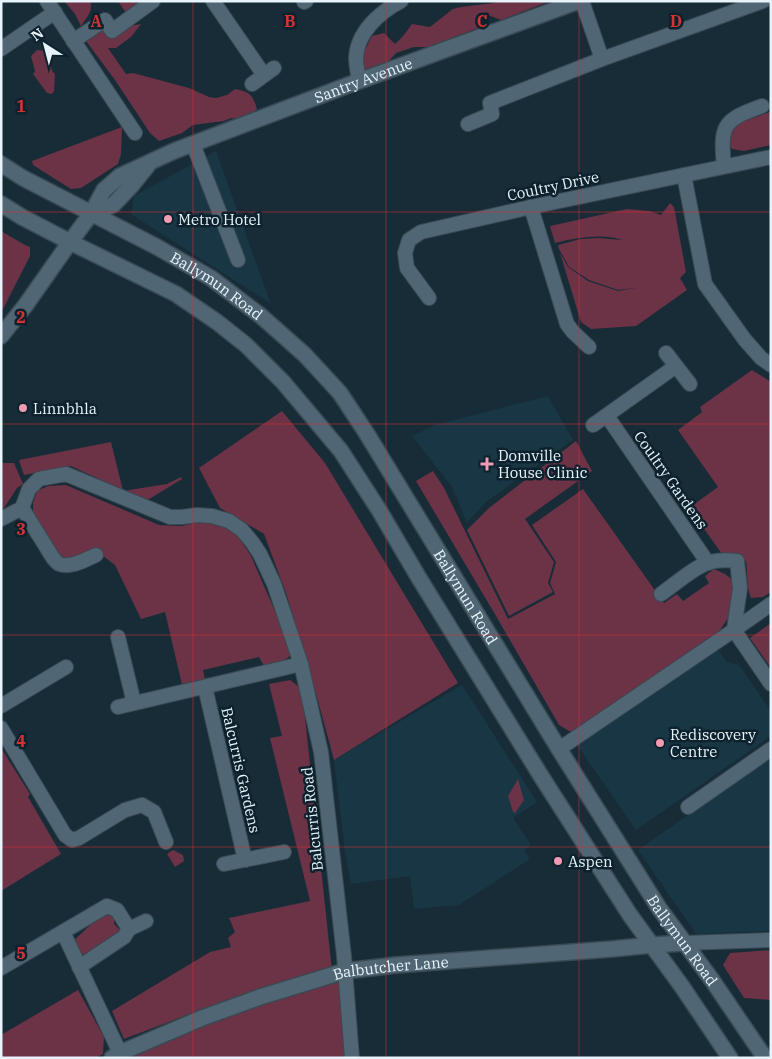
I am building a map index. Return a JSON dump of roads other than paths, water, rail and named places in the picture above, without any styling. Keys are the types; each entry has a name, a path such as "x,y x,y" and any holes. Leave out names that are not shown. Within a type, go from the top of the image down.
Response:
{"main road":[{"name":"Santry Avenue","path":"70,242 91,214 113,205 149,163 174,151 359,81 580,1"},
{"name":"Ballymun Road","path":"1,164 23,178 157,247 211,278 261,316 305,355 340,393 373,442 559,749 659,908 712,980 765,1058"},
{"name":"Ballymun Road","path":"1,204 70,242 176,294 217,322 246,345 283,382 341,451 541,776 630,915 686,992 730,1058"},
{"path":"1,336 25,306 70,242"},
{"name":"Balbutcher Lane","path":"116,1056 202,1018 260,997 345,971 396,965 684,943"}],"street":[{"path":"73,41 104,20 112,30 153,1"},
{"path":"213,1 269,72 252,84"},
{"path":"580,1 602,59"},
{"path":"468,124 492,114 490,103 602,59 763,1"},
{"path":"359,81 356,57 359,42 371,24 390,3"},
{"path":"1,49 51,7 135,133"},
{"path":"724,166 722,144 724,129 730,121 741,113 762,106"},
{"path":"193,144 238,260"},
{"name":"Coultry Drive","path":"429,298 408,268 405,253 410,240 421,232 771,157"},
{"path":"684,175 705,284 745,340 761,358 771,365"},
{"path":"531,207 567,324 589,347"},
{"path":"666,353 690,384"},
{"path":"593,425 676,366"},
{"name":"Coultry Gardens","path":"606,416 708,563"},
{"name":"Balcurris Road","path":"22,508 29,489 39,479 66,474 170,517 212,516 229,521 242,530 260,554 274,584 301,664 321,752 345,971 352,1058"},
{"path":"1,520 22,508 53,558 59,564 68,565 81,562 96,555"},
{"path":"661,594 708,563 729,560 737,561 740,588 734,630 771,684"},
{"path":"559,749 771,604"},
{"path":"118,637 134,703"},
{"path":"118,707 301,664"},
{"path":"1,706 66,667"},
{"name":"Balcurris Gardens","path":"205,687 245,860"},
{"path":"1,728 65,835 72,840 79,838 125,810 142,805 154,812 166,842"},
{"path":"688,807 771,749"},
{"path":"224,864 284,852"},
{"path":"1,968 107,906 117,910 129,929"},
{"path":"79,967 124,937 129,929 146,921"},
{"path":"62,932 79,967 116,1056"},
{"path":"684,943 771,940"}],"place":[{"name":"Metro Hotel","path":"168,219"},
{"name":"Linnbhla","path":"23,408"},
{"name":"Domville House Clinic","path":"487,464"},
{"name":"Rediscovery Centre","path":"660,743"},
{"name":"Aspen","path":"558,861"}]}
